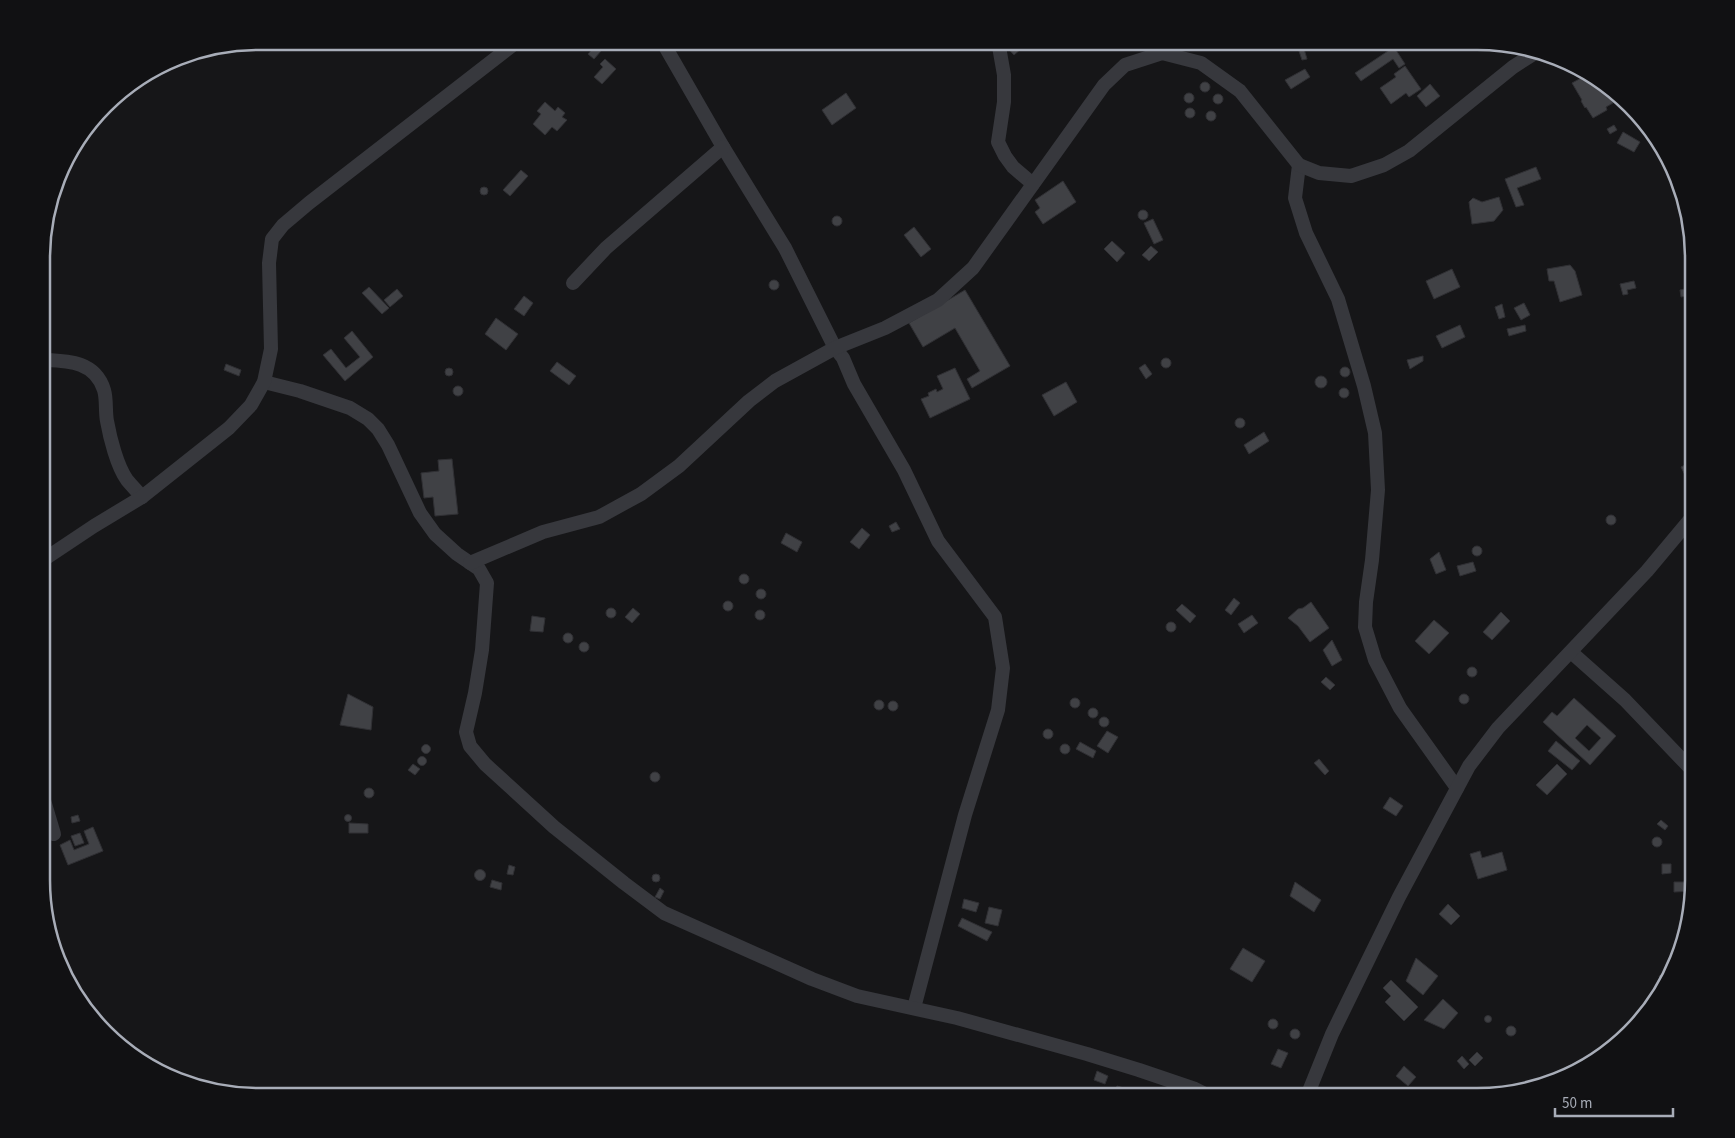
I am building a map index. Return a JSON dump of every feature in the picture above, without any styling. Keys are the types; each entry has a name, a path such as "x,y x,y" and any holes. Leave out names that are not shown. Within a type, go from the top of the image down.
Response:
{"street":[{"path":"50,555 142,497 229,428 251,405 264,382 271,349 269,263 272,239 283,225 506,50"},
{"path":"667,50 723,147 785,248 835,348 843,358 854,384 904,470 938,541 995,617 1003,668 998,710 965,814 914,1008"},
{"path":"1000,50 1004,75 1004,93 998,142 1013,167 1033,184"},
{"path":"470,563 544,532 599,517 641,494 679,466 749,401 768,386 835,348 884,328 938,300 973,268 1104,85 1126,65 1162,53 1201,63 1240,91 1298,165 1319,172 1351,176 1384,165 1409,151 1513,67 1529,57"},
{"path":"573,283 606,248 723,147"},
{"path":"1298,165 1295,198 1306,233 1338,299 1364,386 1374,433 1378,490 1365,627 1375,660 1400,708 1457,788"},
{"path":"50,360 73,362 87,368 97,376 104,390 107,421 114,449 126,478 142,497"},
{"path":"264,382 300,391 350,408 368,419 378,429 388,445 420,513 435,534 457,554 479,569 487,583 482,650 466,732 470,746 485,764 554,827 664,913 812,979 857,996 956,1018 1087,1054 1190,1088"},
{"path":"1310,1088 1341,1017 1399,897 1469,766 1498,728 1647,571 1685,526"},
{"path":"1571,652 1625,700 1685,763"},
{"path":"50,821 54,834"}],"building":[{"path":"592,50 601,51 594,59 588,54"},
{"path":"1009,50 1020,50 1014,55"},
{"path":"1304,50 1307,59 1302,60 1299,51"},
{"path":"1390,50 1396,50 1405,64 1399,68 1393,59 1361,81 1355,73"},
{"path":"605,59 616,69 602,84 594,77 603,67 600,64"},
{"path":"1405,66 1421,89 1409,97 1406,93 1391,104 1380,88 1396,77 1394,74"},
{"path":"1305,69 1310,77 1291,89 1285,80"},
{"path":"1581,78 1604,93 1613,103 1606,107 1607,110 1593,118 1585,108 1572,83"},
{"path":"1203,82 1207,82 1210,87 1209,91 1203,92 1200,89 1200,85"},
{"path":"1430,84 1440,96 1426,107 1417,96"},
{"path":"846,93 856,108 832,125 822,110"},
{"path":"1187,93 1191,93 1194,98 1193,102 1187,103 1184,100 1184,96"},
{"path":"1216,94 1220,94 1223,99 1222,103 1216,104 1213,101 1213,97"},
{"path":"545,102 555,111 558,107 565,113 562,117 567,120 557,131 552,127 545,135 533,124 541,114 537,111"},
{"path":"1188,108 1192,108 1195,113 1194,117 1188,118 1185,115 1185,111"},
{"path":"1209,111 1213,111 1216,116 1215,120 1209,121 1206,118 1206,114"},
{"path":"1614,125 1617,130 1610,134 1607,129"},
{"path":"1623,132 1640,142 1634,152 1617,143"},
{"path":"1536,167 1541,179 1517,188 1524,205 1516,207 1505,179"},
{"path":"521,170 528,176 510,196 503,190"},
{"path":"1063,181 1076,202 1043,224 1035,212 1040,208 1035,200"},
{"path":"484,187 488,191 484,195 480,191"},
{"path":"1499,197 1503,210 1494,221 1472,224 1469,202 1473,198 1482,202"},
{"path":"1141,210 1145,210 1148,215 1147,219 1141,220 1138,217 1138,213"},
{"path":"835,216 839,216 842,221 841,225 835,226 832,223 832,219"},
{"path":"1153,219 1163,240 1154,244 1144,223"},
{"path":"914,227 931,249 921,257 904,235"},
{"path":"1112,241 1125,253 1117,262 1104,249"},
{"path":"1151,246 1158,252 1149,261 1142,255"},
{"path":"1570,265 1575,271 1582,295 1560,302 1554,281 1549,281 1547,269"},
{"path":"1452,269 1460,287 1434,299 1426,281"},
{"path":"772,280 776,280 779,285 778,289 772,290 769,287 769,283"},
{"path":"1634,281 1636,288 1627,290 1628,294 1623,295 1620,284"},
{"path":"369,287 389,308 382,314 362,293"},
{"path":"397,289 403,296 390,307 384,300"},
{"path":"1685,289 1685,296 1681,297 1680,290"},
{"path":"965,290 1010,366 972,388 967,379 980,371 955,328 923,347 909,323"},
{"path":"524,296 533,303 524,316 514,309"},
{"path":"1524,303 1530,315 1521,320 1514,308"},
{"path":"1502,304 1505,317 1499,319 1495,307"},
{"path":"496,318 518,334 506,350 485,334"},
{"path":"1460,325 1465,337 1442,348 1436,336"},
{"path":"1525,325 1526,331 1509,336 1507,329"},
{"path":"352,331 373,357 345,381 323,355 331,349 346,368 360,357 344,338"},
{"path":"1423,356 1423,361 1410,369 1407,360"},
{"path":"1164,358 1168,358 1171,363 1170,367 1164,368 1161,365 1161,361"},
{"path":"557,362 576,376 569,385 550,371"},
{"path":"226,364 241,370 239,376 224,370"},
{"path":"1145,364 1152,374 1146,379 1139,368"},
{"path":"1343,367 1347,367 1350,372 1349,376 1343,377 1340,374 1340,370"},
{"path":"449,368 453,372 449,376 445,372"},
{"path":"955,368 970,399 930,418 921,399 929,396 928,393 936,389 937,392 943,389 937,376"},
{"path":"1321,376 1327,382 1321,388 1315,382"},
{"path":"1066,382 1077,402 1054,416 1042,395"},
{"path":"456,386 460,386 463,391 462,395 456,396 453,393 453,389"},
{"path":"1342,388 1346,388 1349,393 1348,397 1342,398 1339,395 1339,391"},
{"path":"1238,418 1242,418 1245,423 1244,427 1238,428 1235,425 1235,421"},
{"path":"1264,432 1269,441 1249,454 1244,445"},
{"path":"452,459 458,514 435,516 433,497 424,498 421,473 439,471 438,460"},
{"path":"1685,465 1685,475 1681,467"},
{"path":"1609,515 1613,515 1616,520 1615,524 1609,525 1606,522 1606,518"},
{"path":"896,522 900,529 892,532 889,526"},
{"path":"862,528 870,535 859,549 850,542"},
{"path":"786,533 802,542 797,552 781,543"},
{"path":"1475,546 1479,546 1482,551 1481,555 1475,556 1472,553 1472,549"},
{"path":"1439,552 1446,570 1436,574 1430,559"},
{"path":"1473,562 1476,571 1460,576 1457,566"},
{"path":"742,574 746,574 749,579 748,583 742,584 739,581 739,577"},
{"path":"759,589 763,589 766,594 765,598 759,599 756,596 756,592"},
{"path":"1234,598 1240,603 1231,615 1225,610"},
{"path":"726,601 730,601 733,606 732,610 726,611 723,608 723,604"},
{"path":"1311,602 1329,628 1310,642 1298,626 1288,618 1298,609"},
{"path":"1182,604 1196,616 1190,623 1176,610"},
{"path":"609,608 613,608 616,613 615,617 609,618 606,615 606,611"},
{"path":"633,608 640,614 632,623 625,617"},
{"path":"758,610 762,610 765,615 764,619 758,620 755,617 755,613"},
{"path":"1501,612 1510,621 1492,640 1483,632"},
{"path":"1252,615 1258,623 1244,633 1238,624"},
{"path":"532,616 545,618 543,632 530,631"},
{"path":"1434,620 1449,633 1429,654 1415,641"},
{"path":"1169,622 1173,622 1176,627 1175,631 1169,632 1166,629 1166,625"},
{"path":"566,633 570,633 573,638 572,642 566,643 563,640 563,636"},
{"path":"1332,640 1342,660 1332,666 1323,650"},
{"path":"582,642 586,642 589,647 588,651 582,652 579,649 579,645"},
{"path":"1470,667 1474,667 1477,672 1476,676 1470,677 1467,674 1467,670"},
{"path":"1326,677 1335,685 1330,690 1321,682"},
{"path":"348,694 373,707 371,730 340,725"},
{"path":"1462,694 1466,694 1469,699 1468,703 1462,704 1459,701 1459,697"},
{"path":"1073,698 1077,698 1080,703 1079,707 1073,708 1070,705 1070,701"},
{"path":"1574,698 1616,736 1590,765 1543,722 1552,712 1557,716","holes":["1587,725 1601,738 1589,751 1575,738"]},
{"path":"877,700 881,700 884,705 883,709 877,710 874,707 874,703"},
{"path":"891,701 895,701 898,706 897,710 891,711 888,708 888,704"},
{"path":"1091,708 1095,708 1098,713 1097,717 1091,718 1088,715 1088,711"},
{"path":"1102,717 1106,717 1109,722 1108,726 1102,727 1099,724 1099,720"},
{"path":"1046,729 1050,729 1053,734 1052,738 1046,739 1043,736 1043,732"},
{"path":"1107,731 1118,737 1108,753 1097,746"},
{"path":"1556,741 1580,761 1572,770 1548,751"},
{"path":"1080,742 1096,751 1093,758 1076,749"},
{"path":"426,744 431,749 426,754 421,749"},
{"path":"1063,744 1067,744 1070,749 1069,753 1063,754 1060,751 1060,747"},
{"path":"422,756 427,761 422,766 417,761"},
{"path":"1319,759 1329,771 1325,775 1314,763"},
{"path":"413,764 420,769 415,775 408,770"},
{"path":"1557,764 1567,774 1547,795 1536,785"},
{"path":"653,772 657,772 660,777 659,781 653,782 650,779 650,775"},
{"path":"367,788 371,788 374,793 373,797 367,798 364,795 364,791"},
{"path":"1390,797 1403,806 1396,816 1383,808"},
{"path":"348,814 352,818 348,822 344,818"},
{"path":"78,815 80,821 72,823 71,817"},
{"path":"1661,820 1668,826 1665,830 1657,824"},
{"path":"349,823 368,824 368,833 349,833"},
{"path":"93,827 103,851 68,865 60,845 70,840 74,850 89,844 84,831"},
{"path":"80,833 84,843 75,846 71,836"},
{"path":"1655,837 1659,837 1662,842 1661,846 1655,847 1652,844 1652,840"},
{"path":"1480,851 1482,858 1502,852 1507,870 1478,879 1470,854"},
{"path":"1662,864 1671,864 1671,873 1662,874"},
{"path":"509,865 515,867 513,875 507,874"},
{"path":"478,870 482,870 485,875 484,879 478,880 475,877 475,873"},
{"path":"656,874 660,878 656,882 652,878"},
{"path":"492,880 502,883 501,890 490,887"},
{"path":"1295,882 1321,900 1314,912 1290,896"},
{"path":"1674,882 1685,882 1685,891 1674,892"},
{"path":"660,888 664,891 660,899 655,897"},
{"path":"964,899 979,903 976,912 962,908"},
{"path":"1448,904 1460,916 1451,925 1439,914"},
{"path":"989,907 1002,910 998,926 985,923"},
{"path":"962,918 992,932 987,941 958,926"},
{"path":"1243,948 1265,961 1252,982 1230,969"},
{"path":"1416,958 1438,976 1423,995 1406,981"},
{"path":"1391,980 1418,1007 1404,1021 1385,1002 1391,996 1383,988"},
{"path":"1443,999 1458,1013 1444,1029 1424,1020"},
{"path":"1488,1015 1492,1019 1488,1023 1484,1019"},
{"path":"1271,1019 1275,1019 1278,1024 1277,1028 1271,1029 1268,1026 1268,1022"},
{"path":"1509,1026 1513,1026 1516,1031 1515,1035 1509,1036 1506,1033 1506,1029"},
{"path":"1293,1029 1297,1029 1300,1034 1299,1038 1293,1039 1290,1036 1290,1032"},
{"path":"1278,1049 1288,1053 1281,1068 1271,1064"},
{"path":"1477,1052 1483,1058 1475,1066 1469,1060"},
{"path":"1462,1056 1469,1064 1464,1069 1457,1061"},
{"path":"1404,1066 1416,1077 1408,1086 1396,1076"},
{"path":"1097,1071 1108,1076 1105,1084 1094,1080"}]}
